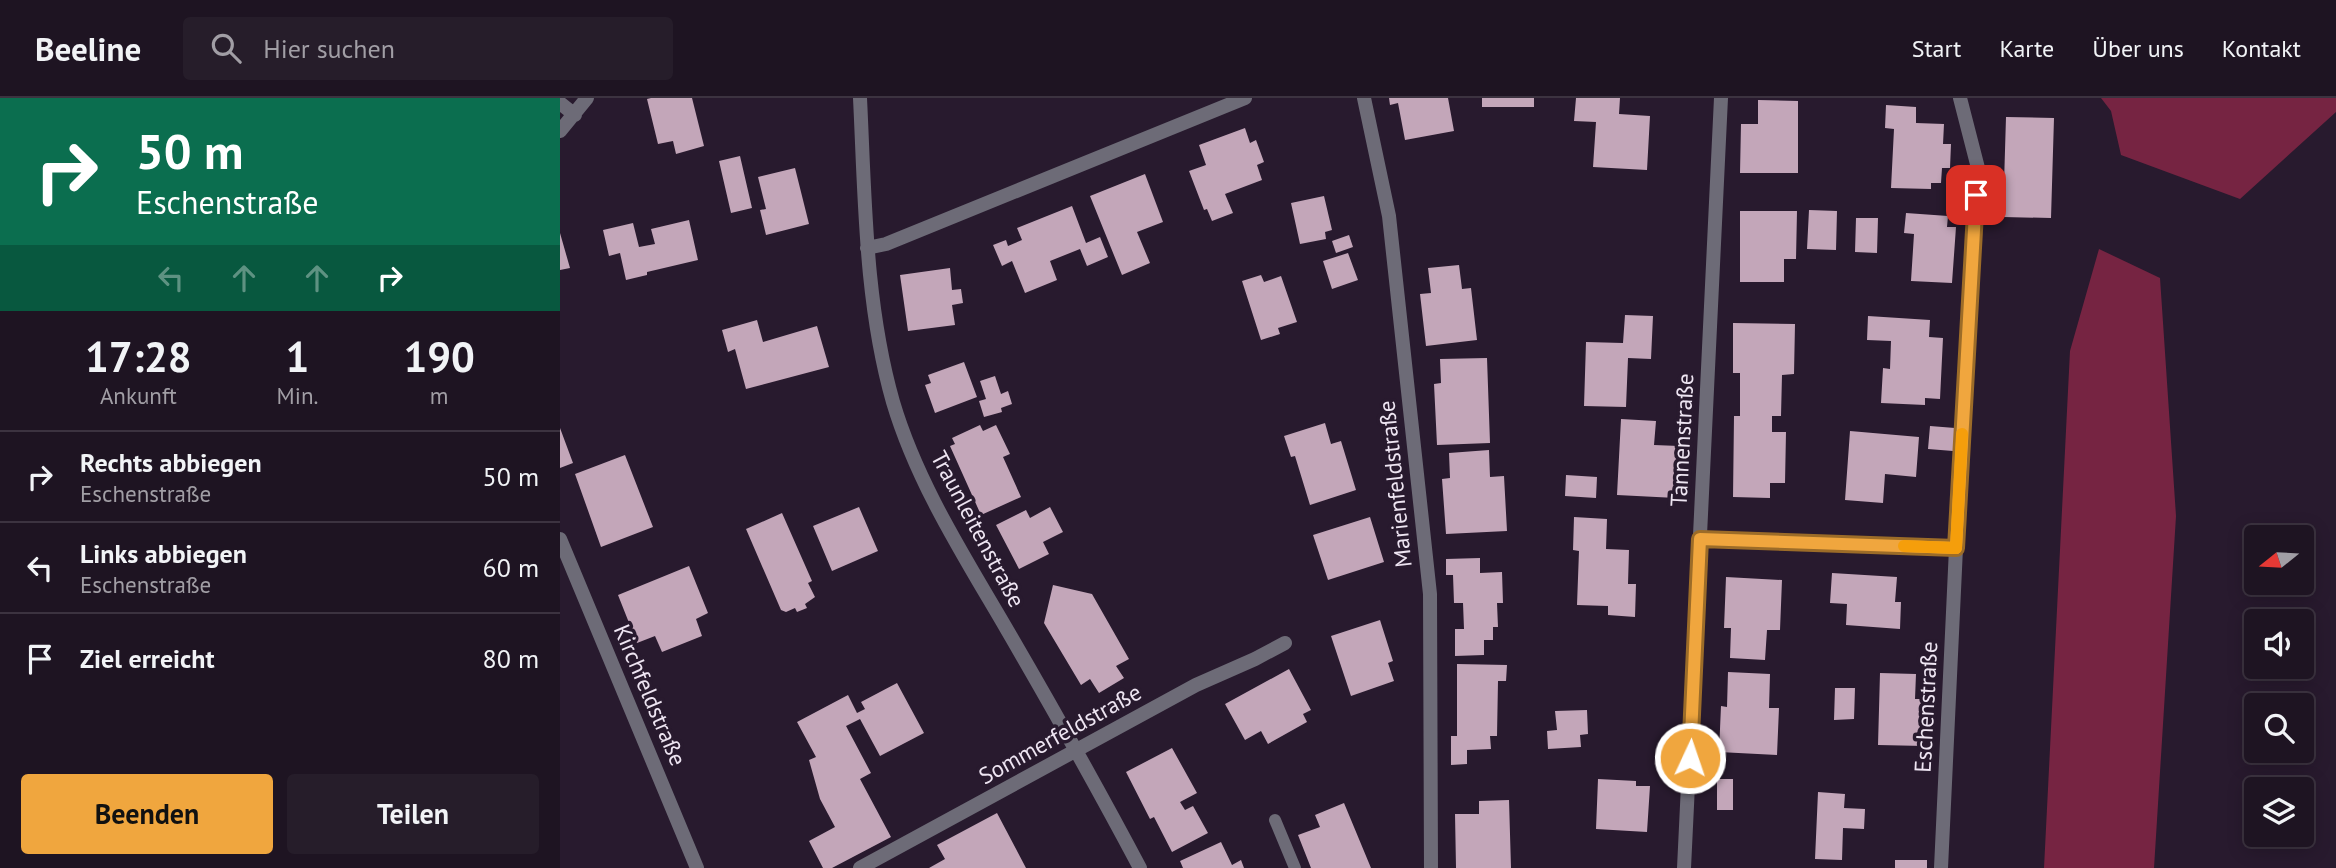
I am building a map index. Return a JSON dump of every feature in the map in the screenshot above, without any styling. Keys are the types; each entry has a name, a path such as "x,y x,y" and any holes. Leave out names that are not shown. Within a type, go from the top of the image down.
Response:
{"street":[{"path":"560,131 587,98"},
{"name":"Traunleitenstraße","path":"860,98 867,248 878,341 894,403 914,459 943,520 1077,751 1140,868"},
{"path":"867,248 886,244 1245,98"},
{"name":"Marienfeldstraße","path":"1364,98 1390,216 1430,594 1432,868"},
{"name":"Tannenstraße","path":"1684,868 1721,98"},
{"name":"Eschenstraße","path":"1941,868 1978,168 1960,98"},
{"path":"560,103 575,115"},
{"name":"Kirchfeldstraße","path":"560,539 697,868"},
{"path":"1700,539 1956,548"},
{"name":"Sommerfeldstraße","path":"860,868 1196,685 1255,659 1285,642"}],"lane":[{"path":"1275,820 1295,868"}],"shaded area":[{"path":"2101,98 2336,98 2336,112 2240,199 2121,155 2111,111"},
{"path":"2099,249 2160,278 2176,516 2154,868 2044,868 2070,351"}],"building":[{"path":"692,98 704,146 676,154 673,141 658,144 647,99"},
{"path":"1389,98 1448,98 1454,131 1405,140 1398,103 1390,105"},
{"path":"1482,98 1534,98 1534,107 1482,107"},
{"path":"1576,98 1620,98 1619,114 1650,116 1647,170 1593,167 1596,122 1574,121"},
{"path":"1758,100 1798,101 1798,173 1740,173 1741,124 1758,124"},
{"path":"1886,105 1916,107 1916,123 1944,124 1943,144 1951,144 1950,168 1942,168 1941,183 1931,183 1931,189 1891,188 1894,129 1885,128"},
{"path":"2006,117 2054,118 2051,218 2003,217"},
{"path":"1245,128 1250,143 1256,140 1264,162 1257,165 1262,180 1225,194 1233,213 1212,221 1207,209 1204,210 1189,171 1206,165 1199,145"},
{"path":"740,156 752,208 731,213 719,161"},
{"path":"795,168 809,224 766,235 760,210 766,209 758,177"},
{"path":"1145,174 1163,222 1137,232 1150,263 1122,275 1090,196"},
{"path":"1324,196 1332,230 1325,232 1326,239 1300,244 1291,203"},
{"path":"1072,206 1086,243 1100,237 1108,257 1087,266 1080,249 1050,261 1057,280 1025,293 1012,261 1002,266 993,245 1006,240 1008,246 1022,240 1017,228"},
{"path":"1809,210 1837,211 1836,250 1807,249"},
{"path":"1740,211 1797,211 1796,259 1784,259 1784,282 1740,282"},
{"path":"1906,213 1948,216 1947,227 1956,227 1952,283 1911,281 1914,234 1904,233"},
{"path":"1856,218 1878,218 1877,253 1855,252"},
{"path":"689,220 698,260 626,280 620,253 609,256 603,230 633,223 639,247 655,244 651,229"},
{"path":"560,233 570,268 560,270"},
{"path":"1349,235 1353,247 1336,253 1332,241"},
{"path":"1348,253 1358,280 1332,289 1323,261"},
{"path":"1459,265 1462,289 1471,288 1477,340 1426,346 1420,294 1431,293 1428,268"},
{"path":"950,268 952,290 961,289 963,303 952,305 955,325 908,331 900,275"},
{"path":"1261,275 1264,282 1281,276 1297,322 1278,328 1280,334 1261,340 1242,281"},
{"path":"1625,315 1653,316 1651,359 1628,358 1626,407 1584,406 1586,342 1623,343"},
{"path":"1868,316 1930,320 1929,337 1943,338 1940,399 1925,398 1925,405 1881,403 1883,368 1890,369 1891,341 1867,340"},
{"path":"757,320 763,342 817,326 829,367 746,389 735,349 728,352 722,330"},
{"path":"1733,323 1795,324 1794,374 1782,375 1781,416 1772,416 1772,432 1786,432 1785,483 1770,483 1770,498 1733,497 1734,416 1740,416 1740,373 1733,373"},
{"path":"1487,358 1490,443 1437,445 1434,384 1441,383 1440,359"},
{"path":"964,362 977,397 935,413 925,385 931,383 928,375"},
{"path":"995,376 1001,394 1008,391 1012,404 1001,408 1002,412 984,417 979,401 986,399 980,381"},
{"path":"1621,419 1656,421 1654,445 1679,446 1676,498 1617,495"},
{"path":"1325,423 1331,444 1341,441 1356,490 1310,505 1295,456 1291,457 1284,436"},
{"path":"980,425 983,431 996,425 1010,454 1003,457 1021,497 981,515 950,446 955,444 952,438"},
{"path":"1930,426 1955,428 1953,451 1928,449"},
{"path":"560,428 573,463 560,468"},
{"path":"1850,431 1919,437 1916,477 1885,474 1883,503 1845,500"},
{"path":"1489,450 1490,477 1504,476 1507,531 1446,534 1442,479 1450,478 1449,453"},
{"path":"625,455 653,527 601,547 575,474"},
{"path":"1566,475 1597,477 1596,498 1565,496"},
{"path":"859,507 878,551 832,571 813,526"},
{"path":"1050,507 1063,532 1043,542 1049,554 1019,569 996,525 1026,510 1030,518"},
{"path":"782,513 812,581 808,583 815,597 805,604 807,608 797,612 795,608 786,612 781,610 746,529"},
{"path":"1370,517 1384,562 1328,580 1313,535"},
{"path":"1574,517 1607,519 1606,549 1629,550 1628,584 1636,584 1635,617 1608,615 1608,606 1577,605 1579,551 1573,550"},
{"path":"1480,558 1480,573 1502,572 1503,603 1497,603 1498,627 1493,627 1493,640 1484,640 1484,655 1455,656 1455,629 1464,629 1463,603 1454,603 1453,575 1446,575 1446,559"},
{"path":"689,566 708,613 696,619 702,636 662,652 655,636 637,643 618,595"},
{"path":"1832,573 1897,577 1895,602 1901,602 1900,629 1846,625 1847,604 1830,603"},
{"path":"1726,577 1782,580 1780,630 1767,630 1765,660 1730,658 1731,628 1724,628"},
{"path":"1053,585 1092,594 1129,659 1116,666 1124,678 1099,693 1090,679 1081,685 1044,623"},
{"path":"1380,620 1393,661 1388,663 1394,681 1351,696 1331,636"},
{"path":"1457,664 1507,665 1506,681 1498,681 1497,736 1490,736 1491,749 1467,750 1467,764 1451,765 1451,736 1457,736"},
{"path":"1289,669 1311,710 1303,714 1307,722 1268,744 1261,731 1245,740 1225,704"},
{"path":"1728,672 1770,674 1769,708 1779,708 1777,755 1719,752 1721,706 1727,707"},
{"path":"1880,673 1916,674 1915,699 1925,699 1924,746 1878,745"},
{"path":"897,683 924,733 880,756 860,719 846,726 871,773 860,779 891,837 832,868 823,868 809,841 835,827 820,799 809,760 816,757 797,722 848,695 857,713 865,709 861,702"},
{"path":"1835,688 1855,688 1854,719 1834,720"},
{"path":"1587,710 1588,734 1580,735 1581,747 1548,749 1547,731 1557,730 1555,711"},
{"path":"1172,748 1197,793 1180,802 1185,810 1193,806 1208,833 1172,852 1154,817 1150,819 1126,772"},
{"path":"1598,779 1636,781 1636,786 1650,786 1647,832 1596,829"},
{"path":"1717,779 1733,779 1733,810 1717,810"},
{"path":"1818,792 1845,794 1844,808 1865,809 1864,829 1843,828 1842,860 1815,859"},
{"path":"1509,800 1511,868 1456,868 1455,814 1479,814 1479,801"},
{"path":"1344,803 1371,868 1311,868 1298,835 1320,827 1315,815"},
{"path":"997,813 1026,868 929,868 945,859 937,845"},
{"path":"1221,842 1232,865 1241,860 1244,868 1183,868 1180,861"},
{"path":"1895,860 1927,860 1927,868 1895,868"}],"slow traffic":[{"path":"1904,546 1956,548 1962,434"}],"route":[{"path":"1690,758 1700,539 1956,548 1976,195"}]}
